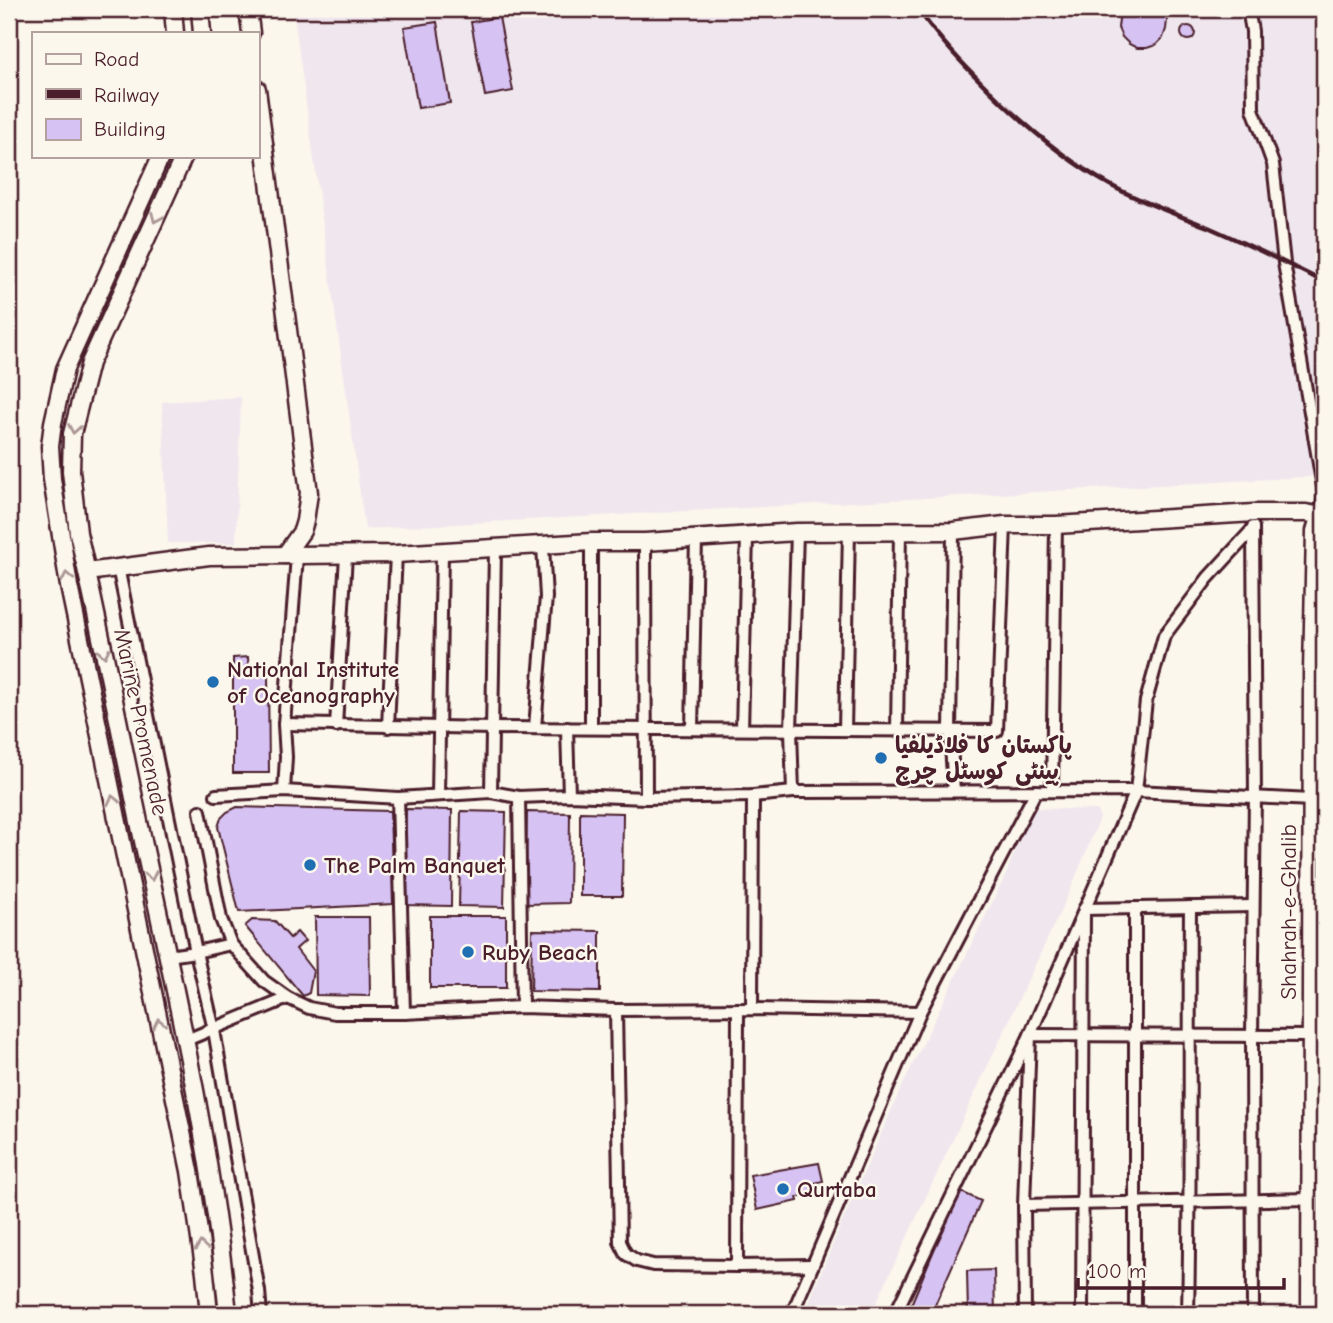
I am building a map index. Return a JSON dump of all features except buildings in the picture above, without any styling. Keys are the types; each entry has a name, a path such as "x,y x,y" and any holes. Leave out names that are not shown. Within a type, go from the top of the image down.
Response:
{"main road":[{"path":"173,9 175,32"},
{"path":"200,9 202,32"},
{"path":"248,9 251,32"},
{"path":"259,105 309,493 306,521 291,556"},
{"name":"Marine Promenade","path":"160,158 65,369 50,446 69,586 190,1171 209,1314"},
{"name":"Marine Promenade","path":"183,158 90,363 72,434 71,471 78,533 168,956 209,1169 228,1314"},
{"path":"87,572 209,556 396,554 849,530 953,531 1005,525 1253,521 1307,513 1320,519"},
{"name":"Shahrah-e-Ghalib","path":"1310,1314 1311,800 1315,531 1320,519"}],"street":[{"path":"1248,9 1252,32 1253,110 1273,164 1284,263 1324,493 1320,519"},
{"path":"895,1314 1030,1035 1136,791 1146,701 1164,636 1253,521"},
{"path":"1253,521 1253,1314"},
{"path":"284,724 997,731 1005,525"},
{"path":"1052,791 1056,525"},
{"path":"845,730 849,530"},
{"path":"897,730 900,531"},
{"path":"953,531 950,730 954,791"},
{"path":"793,792 791,730 797,532"},
{"path":"742,729 747,536"},
{"path":"692,729 696,538"},
{"path":"591,542 592,728"},
{"path":"645,542 646,798"},
{"path":"534,727 546,597 543,545"},
{"path":"491,792 495,548"},
{"path":"438,795 442,552"},
{"path":"388,727 396,554"},
{"path":"336,726 346,555"},
{"path":"284,791 291,556"},
{"path":"118,567 214,1030 261,1314"},
{"path":"567,728 569,795"},
{"path":"216,794 284,791 398,798 491,792 519,797 569,795 646,798 753,796 793,792 1136,791 1311,800"},
{"path":"792,1314 920,1012 1035,791"},
{"path":"752,1009 753,796"},
{"path":"519,797 522,1007"},
{"path":"398,798 404,1013"},
{"path":"200,811 221,919 231,944 264,981 288,998 309,1008 335,1013 404,1013 522,1007 920,1012"},
{"path":"1084,909 1253,906"},
{"path":"1188,1314 1191,1202 1190,907"},
{"path":"1135,908 1135,1314"},
{"path":"1082,1314 1084,909"},
{"path":"168,956 231,944"},
{"path":"184,1041 288,998"},
{"path":"737,1266 738,1009"},
{"path":"617,1010 620,1242 626,1254 637,1261 653,1265 813,1265"},
{"path":"1030,1035 1310,1036"},
{"path":"1025,1314 1024,1205 1030,1035"},
{"path":"1024,1205 1310,1199"}],"shaded area":[{"path":"293,9 1324,9 1324,476 365,529"},
{"path":"241,397 236,543 168,543 162,402"},
{"path":"1032,808 1097,810 1100,818 1069,893 871,1314 804,1314 903,1084 1007,872"}],"railway":[{"path":"918,9 946,45 992,93 1039,136 1074,162 1134,197 1223,233 1324,282"}],"place":[{"name":"National Institute of Oceanography","path":"213,682"},
{"name":"پاکستان کا فلاڈیلفیا پینٹی کوسٹل چرچ","path":"881,758"},
{"name":"The Palm Banquet","path":"310,865"},
{"name":"Ruby Beach","path":"468,952"},
{"name":"Qurtaba","path":"783,1189"}]}
